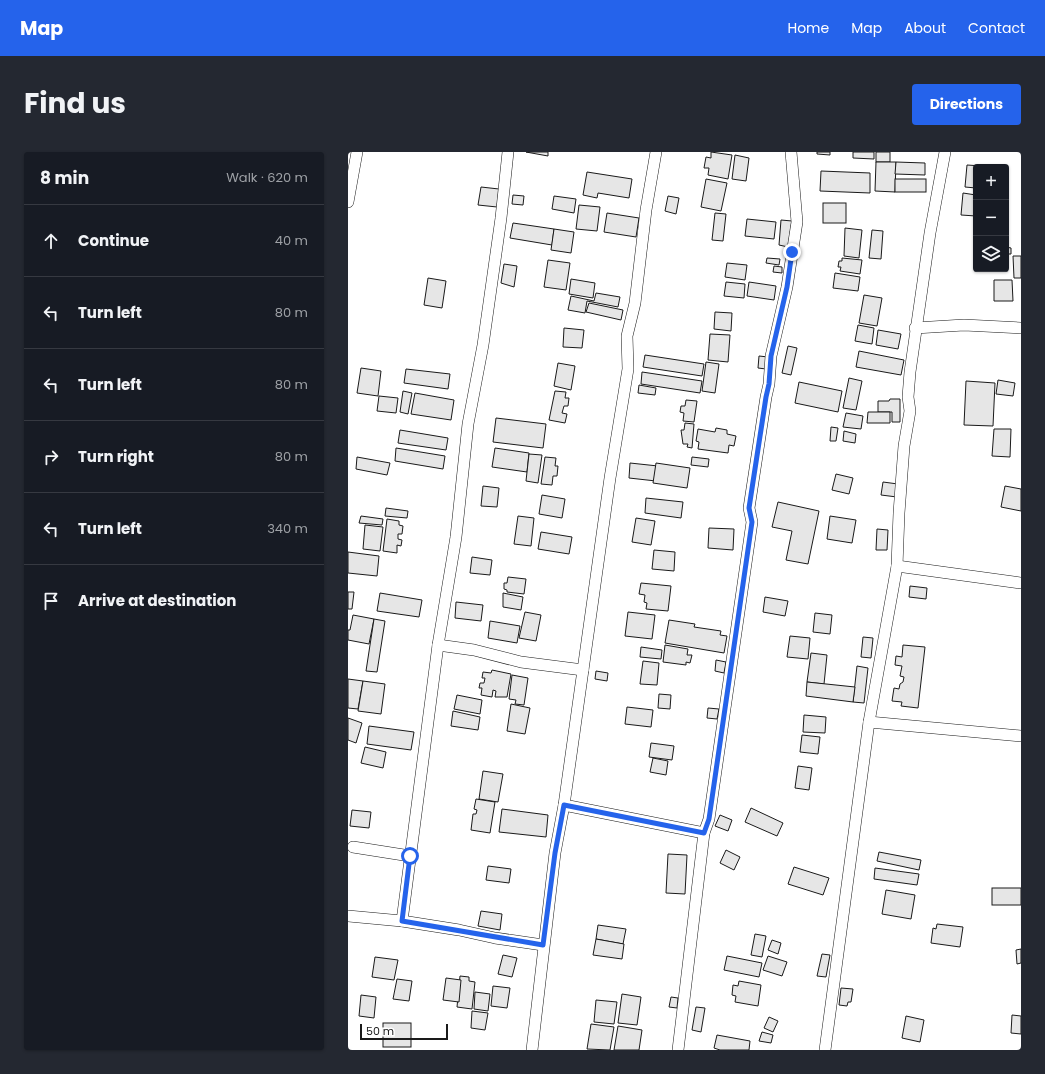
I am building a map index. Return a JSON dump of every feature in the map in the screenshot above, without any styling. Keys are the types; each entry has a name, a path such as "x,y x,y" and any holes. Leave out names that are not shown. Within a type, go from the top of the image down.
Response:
{"street":[{"path":"348,202 357,152"},
{"path":"402,921 438,645 456,537 468,424 483,345 501,218 508,152"},
{"path":"532,1050 543,945 555,853 564,805 628,369 627,336 635,303 646,210 656,152"},
{"path":"678,1050 704,833 709,819 752,522 749,508 769,384 771,356 787,287 797,222 791,152"},
{"path":"825,1050 869,722 898,566 899,513 904,446 910,411 908,397 910,372 915,328 945,152"},
{"path":"915,328 964,325 1021,328"},
{"path":"898,566 1021,583"},
{"path":"438,645 474,650 521,662 583,670"},
{"path":"869,722 1021,736"},
{"path":"564,805 704,833"},
{"path":"353,847 410,856"},
{"path":"348,916 402,921 543,945"}],"building":[{"path":"526,152 548,152 548,156"},
{"path":"711,152 732,155 728,179 708,175 709,168 704,168 706,157 711,158"},
{"path":"817,152 830,152 830,155 817,154"},
{"path":"853,152 874,152 874,159 853,158"},
{"path":"876,152 890,152 890,162 876,162"},
{"path":"735,155 749,158 746,181 732,179"},
{"path":"876,162 896,162 895,192 875,191"},
{"path":"896,162 925,163 925,175 895,174"},
{"path":"967,165 973,165 973,188 965,187"},
{"path":"821,171 870,173 870,193 820,191"},
{"path":"587,172 632,179 629,198 598,193 597,198 583,195"},
{"path":"706,179 727,183 721,211 701,207"},
{"path":"895,179 926,179 926,192 895,192"},
{"path":"481,187 499,189 497,207 478,205"},
{"path":"963,193 973,195 973,216 961,215"},
{"path":"513,195 524,196 523,205 512,204"},
{"path":"554,196 576,199 574,213 552,209"},
{"path":"668,196 679,198 676,214 665,211"},
{"path":"823,203 846,203 846,223 823,223"},
{"path":"579,205 600,207 597,231 576,229"},
{"path":"607,213 639,218 636,237 604,232"},
{"path":"715,213 726,214 723,241 712,240"},
{"path":"747,219 776,222 774,239 745,236"},
{"path":"781,220 792,221 788,247 779,245"},
{"path":"513,223 554,229 552,245 510,238"},
{"path":"845,228 862,230 859,258 844,256"},
{"path":"554,229 574,232 571,253 551,250"},
{"path":"872,230 883,231 881,259 869,258"},
{"path":"1009,248 1011,248 1011,254 1009,254"},
{"path":"1013,256 1021,256 1021,278 1014,278"},
{"path":"767,258 780,259 779,265 766,263"},
{"path":"842,258 862,260 860,274 840,271 841,267 838,267 839,261 842,261"},
{"path":"548,260 570,263 566,290 544,287"},
{"path":"727,263 747,265 745,280 725,277"},
{"path":"504,264 517,266 514,287 501,283"},
{"path":"774,266 782,267 782,273 773,272"},
{"path":"835,273 860,277 858,291 833,288"},
{"path":"428,278 446,281 442,308 424,305"},
{"path":"571,279 595,283 593,298 569,294"},
{"path":"994,280 1012,280 1013,301 994,301"},
{"path":"726,282 745,284 744,298 724,296"},
{"path":"749,282 776,286 774,300 747,296"},
{"path":"596,293 620,297 618,307 587,301 585,313 568,310 571,296 594,301"},
{"path":"864,295 882,298 877,326 859,323"},
{"path":"589,303 623,310 621,320 586,312"},
{"path":"715,312 732,313 731,331 714,329"},
{"path":"858,325 874,328 872,344 855,341"},
{"path":"564,328 584,330 582,348 563,347"},
{"path":"878,330 901,334 898,349 876,345"},
{"path":"710,334 730,335 728,362 708,360"},
{"path":"788,346 797,348 791,375 782,373"},
{"path":"859,351 904,360 901,375 856,367"},
{"path":"645,355 704,364 702,376 643,367"},
{"path":"759,356 768,357 766,369 758,368"},
{"path":"706,362 719,364 715,393 702,391"},
{"path":"558,363 575,366 571,390 554,386"},
{"path":"361,368 381,371 378,396 357,393"},
{"path":"406,369 450,374 448,389 404,383"},
{"path":"642,372 702,381 700,393 641,384"},
{"path":"849,378 862,381 856,410 843,408"},
{"path":"998,380 1015,383 1013,396 996,394"},
{"path":"966,381 995,383 993,426 964,425"},
{"path":"799,382 842,391 838,412 795,403"},
{"path":"639,385 656,388 655,395 638,393"},
{"path":"403,391 412,393 408,414 400,412"},
{"path":"555,391 566,392 565,398 569,398 568,406 564,406 562,413 567,414 565,423 549,420"},
{"path":"415,393 454,400 451,420 411,414"},
{"path":"379,396 398,398 396,413 377,411"},
{"path":"890,399 900,399 900,422 892,422 892,412 878,412 878,401 889,401"},
{"path":"686,400 697,401 694,422 683,421 684,413 680,412 681,406 685,406"},
{"path":"868,412 890,412 890,423 867,423"},
{"path":"846,413 863,416 861,429 843,427"},
{"path":"496,418 546,424 543,448 493,442"},
{"path":"685,423 694,424 692,448 687,447 688,444 683,444 681,430 684,430"},
{"path":"831,427 838,428 836,441 830,441"},
{"path":"716,428 727,430 727,434 736,436 734,446 729,445 728,453 698,449 699,442 696,441 698,429 715,432"},
{"path":"994,429 1011,429 1010,457 992,456"},
{"path":"400,430 448,438 446,450 398,443"},
{"path":"844,431 856,434 855,443 843,441"},
{"path":"396,448 445,456 443,469 395,461"},
{"path":"495,448 529,453 527,472 492,467"},
{"path":"529,454 542,455 538,483 526,481"},
{"path":"357,457 390,463 387,475 356,469"},
{"path":"545,457 556,458 555,466 558,466 557,476 553,476 552,485 541,484"},
{"path":"692,457 709,459 708,467 691,465"},
{"path":"630,463 658,466 656,481 629,478"},
{"path":"656,463 690,468 687,488 653,483"},
{"path":"836,474 853,478 849,494 832,490"},
{"path":"883,482 898,484 897,497 881,495"},
{"path":"483,486 499,488 497,507 481,506"},
{"path":"1005,486 1021,489 1021,511 1001,507"},
{"path":"542,495 565,499 562,518 539,514"},
{"path":"646,498 683,502 681,518 645,513"},
{"path":"778,502 819,511 808,564 786,560 792,531 772,527"},
{"path":"386,508 408,511 407,518 385,516"},
{"path":"361,516 383,519 382,525 359,523"},
{"path":"518,516 534,518 531,546 514,544"},
{"path":"830,516 856,520 852,543 827,539"},
{"path":"636,518 655,521 651,545 632,542"},
{"path":"387,519 399,521 399,525 403,526 402,534 398,534 398,539 402,540 401,546 397,545 397,553 383,551"},
{"path":"365,525 383,527 380,551 363,549"},
{"path":"709,528 734,529 733,550 708,548"},
{"path":"877,529 888,530 887,550 876,550"},
{"path":"541,532 572,537 569,554 538,549"},
{"path":"654,550 675,552 674,571 652,569"},
{"path":"348,552 379,556 377,576 348,573"},
{"path":"472,557 492,560 490,575 470,573"},
{"path":"508,577 526,579 524,594 507,592 507,590 504,589 504,583 507,583"},
{"path":"641,583 671,586 668,611 646,609 647,603 644,602 645,595 639,594"},
{"path":"910,586 927,588 926,599 909,597"},
{"path":"348,592 354,592 352,609 348,609"},
{"path":"380,593 422,600 419,617 377,611"},
{"path":"503,593 523,597 521,610 503,607"},
{"path":"765,597 788,601 785,616 763,612"},
{"path":"456,602 483,605 481,621 455,618"},
{"path":"525,612 541,615 536,641 519,638"},
{"path":"628,612 655,615 652,639 625,636"},
{"path":"815,613 832,615 830,634 813,632"},
{"path":"353,615 374,619 369,644 348,640 348,630 350,630"},
{"path":"374,619 385,621 377,672 366,671"},
{"path":"669,620 695,624 694,627 721,631 720,635 727,636 724,653 665,643"},
{"path":"490,621 520,626 517,643 488,638"},
{"path":"790,636 810,638 808,659 787,657"},
{"path":"863,637 873,638 871,658 861,657"},
{"path":"665,645 688,649 687,655 692,655 690,663 686,662 686,665 663,662"},
{"path":"903,645 925,647 918,708 901,706 902,702 892,701 894,688 899,689 904,677 900,676 902,666 895,665 896,656 902,657"},
{"path":"641,647 662,650 661,659 640,657"},
{"path":"811,653 827,655 824,684 807,682"},
{"path":"716,660 726,662 724,673 715,671"},
{"path":"643,661 659,663 657,685 640,684"},
{"path":"857,666 868,668 864,703 853,702"},
{"path":"492,670 511,674 507,697 495,697 496,691 493,690 492,697 481,695 482,688 479,688 480,683 484,683 485,678 482,678 483,672 491,673"},
{"path":"596,671 608,673 607,681 595,679"},
{"path":"512,675 528,678 524,705 515,704 516,700 509,699"},
{"path":"348,679 363,681 358,709 348,708"},
{"path":"363,681 385,684 381,714 358,711"},
{"path":"807,682 855,687 853,702 806,696"},
{"path":"659,694 671,695 670,709 658,708"},
{"path":"457,695 482,700 480,714 454,709"},
{"path":"511,704 530,708 525,734 507,731"},
{"path":"627,707 653,710 651,727 625,724"},
{"path":"708,708 719,709 717,719 707,718"},
{"path":"453,711 480,717 478,730 451,726"},
{"path":"804,715 826,717 825,733 803,732"},
{"path":"348,718 362,723 356,743 348,740"},
{"path":"369,726 414,732 411,750 367,744"},
{"path":"802,735 820,737 818,754 800,752"},
{"path":"651,743 674,746 672,760 649,757"},
{"path":"365,747 386,752 383,768 361,763"},
{"path":"653,758 668,761 666,775 650,772"},
{"path":"798,766 812,768 809,790 795,788"},
{"path":"483,771 503,774 498,802 479,799"},
{"path":"476,799 495,802 490,833 471,830 473,814 476,814 477,810 474,809"},
{"path":"751,808 783,823 777,836 745,822"},
{"path":"502,809 548,815 546,837 499,832"},
{"path":"352,810 371,812 369,828 350,826"},
{"path":"720,815 732,820 728,831 715,826"},
{"path":"726,850 740,857 734,870 720,863"},
{"path":"879,852 921,860 919,870 877,861"},
{"path":"668,854 687,855 685,894 666,893"},
{"path":"488,866 511,869 509,883 486,880"},
{"path":"794,867 829,878 823,895 788,884"},
{"path":"875,868 919,874 917,885 874,879"},
{"path":"992,888 1021,888 1021,905 992,905"},
{"path":"886,890 915,895 911,919 882,914"},
{"path":"481,911 502,914 500,930 478,926"},
{"path":"937,924 963,927 960,947 931,943 933,928 936,929"},
{"path":"598,925 626,929 623,944 596,939"},
{"path":"755,934 766,936 762,957 751,955"},
{"path":"596,939 624,944 622,959 593,955"},
{"path":"772,940 781,943 778,954 768,950"},
{"path":"1021,949 1021,963 1017,964 1016,950"},
{"path":"822,954 830,955 826,977 817,976"},
{"path":"503,955 517,958 512,977 498,974"},
{"path":"727,956 762,963 759,977 724,970"},
{"path":"768,956 787,962 782,976 763,970"},
{"path":"375,957 398,960 394,980 372,977"},
{"path":"460,976 469,977 469,981 475,982 472,1009 457,1007"},
{"path":"446,978 461,980 459,1002 443,1000"},
{"path":"397,979 412,981 409,1001 393,999"},
{"path":"739,981 761,985 758,1006 735,1002 736,996 732,995 733,985 738,986"},
{"path":"493,986 510,988 507,1008 491,1006"},
{"path":"841,988 853,989 851,1002 848,1002 847,1006 839,1005"},
{"path":"475,992 490,994 488,1011 474,1009"},
{"path":"622,994 641,997 637,1025 618,1023"},
{"path":"361,995 376,997 374,1018 359,1016"},
{"path":"671,997 678,998 677,1008 669,1007"},
{"path":"596,1000 617,1002 614,1024 594,1022"},
{"path":"696,1007 705,1008 701,1032 692,1030"},
{"path":"472,1011 488,1013 485,1030 471,1028"},
{"path":"1012,1015 1021,1016 1021,1034 1011,1033"},
{"path":"906,1016 924,1020 920,1042 902,1038"},
{"path":"769,1017 778,1021 773,1032 764,1028"},
{"path":"383,1023 411,1023 411,1047 383,1047"},
{"path":"591,1024 614,1027 610,1050 587,1049"},
{"path":"618,1026 642,1030 639,1050 614,1050"},
{"path":"762,1032 773,1035 771,1043 759,1041"},
{"path":"717,1035 750,1041 749,1050 720,1050 714,1048"}],"route":[{"path":"410,856 402,921 543,945 555,853 564,805 704,833 709,819 731,673 752,522 749,508 769,384 771,356 780,323 792,252"}]}
